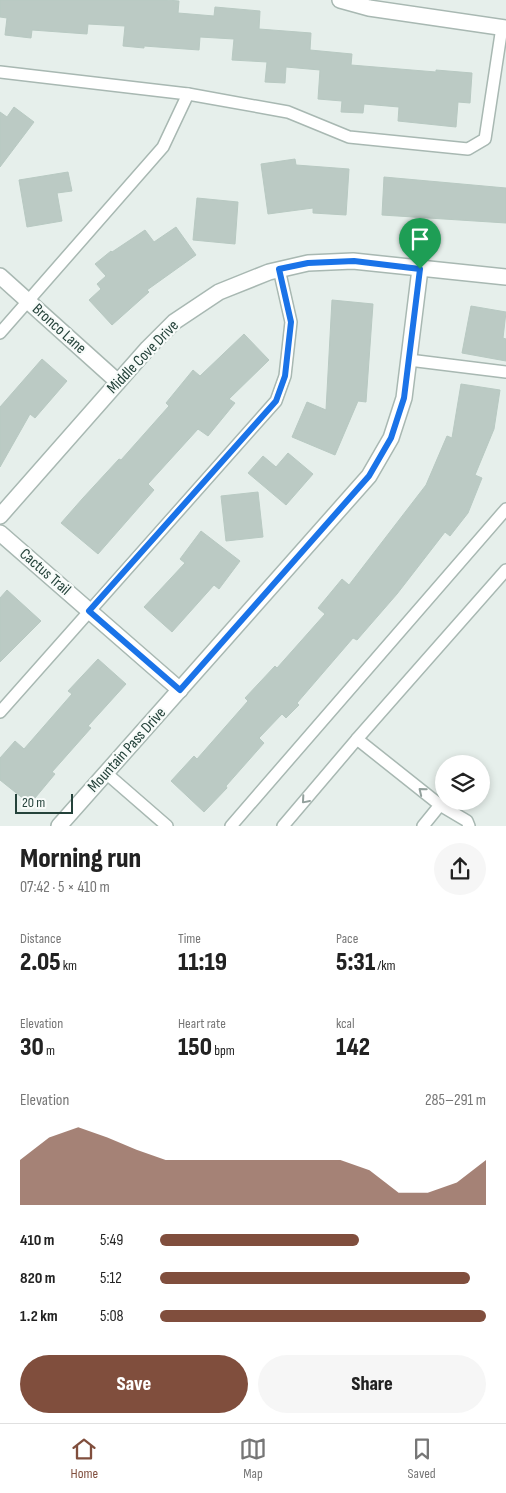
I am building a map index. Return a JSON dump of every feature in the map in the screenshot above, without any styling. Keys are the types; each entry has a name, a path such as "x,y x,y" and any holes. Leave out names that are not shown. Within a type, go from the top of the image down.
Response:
{"street":[{"path":"340,0 369,8 504,28"},
{"name":"Middle Cove Drive","path":"0,516 118,382 174,322 219,292 269,272 308,263 354,261 506,276"},
{"name":"Mountain Pass Drive","path":"59,826 369,476 391,438 404,398 420,269"},
{"name":"Bronco Lane","path":"0,276 118,382"},
{"name":"Cactus Trail","path":"0,533 180,690"}],"lane":[{"path":"0,72 188,94 288,112 349,137 468,149 485,139 504,28"},
{"path":"0,333 163,147 188,94"},
{"path":"0,712 276,401 285,376 291,322 279,269"},
{"path":"409,360 506,372"},
{"path":"231,826 506,509"},
{"path":"283,826 506,570"},
{"path":"357,739 435,801"},
{"path":"106,773 168,826"},
{"path":"423,826 436,810"},
{"path":"448,810 467,821 469,826"}],"building":[{"path":"0,0 167,0 179,1 178,13 214,16 215,7 260,11 259,29 311,33 310,50 352,54 351,65 472,73 470,103 458,102 456,127 398,121 399,107 364,104 363,113 341,112 342,101 318,99 320,70 286,67 285,83 265,82 267,62 232,60 234,39 200,37 199,50 123,46 125,26 88,24 87,34 32,30 31,38 5,35 7,18 0,17"},
{"path":"14,107 34,122 0,167 0,112 7,117"},
{"path":"295,159 296,165 349,169 346,215 313,213 313,208 268,214 261,164"},
{"path":"68,172 72,191 57,193 62,221 27,227 19,180"},
{"path":"384,177 506,188 506,223 382,215"},
{"path":"197,198 238,202 235,244 193,240"},
{"path":"176,227 196,255 147,290 149,292 112,325 89,300 101,289 97,284 106,276 95,264 111,251 145,230 154,242"},
{"path":"332,300 373,304 366,402 358,401 335,455 292,437 307,402 326,410"},
{"path":"471,306 506,312 503,338 506,339 506,361 462,353"},
{"path":"244,334 269,360 229,399 235,403 208,436 198,429 148,484 154,490 98,554 61,523 169,406 166,403 193,370 200,376"},
{"path":"42,359 67,381 35,418 30,414 0,467 0,407"},
{"path":"461,384 500,390 494,429 475,475 482,478 468,513 450,536 445,532 397,594 357,640 353,638 297,703 299,705 286,718 282,714 259,738 264,743 226,786 227,788 204,812 171,781 194,756 197,759 248,701 245,698 275,666 277,668 325,614 318,608 342,579 349,585 426,485 447,436 452,438"},
{"path":"288,453 313,474 286,505 248,473 263,456 276,467"},
{"path":"258,492 263,537 226,541 221,496"},
{"path":"201,531 240,561 219,589 214,585 172,632 144,607 185,563 180,559"},
{"path":"7,590 41,621 0,662 0,598"},
{"path":"98,659 126,684 88,726 91,728 52,772 55,774 30,804 0,780 0,758 15,741 24,749 72,694 68,691"}],"route":[{"path":"354,261 420,269 404,398 391,438 369,476 180,690 89,611 276,401 285,376 291,322 279,269 308,263 354,261"}]}
